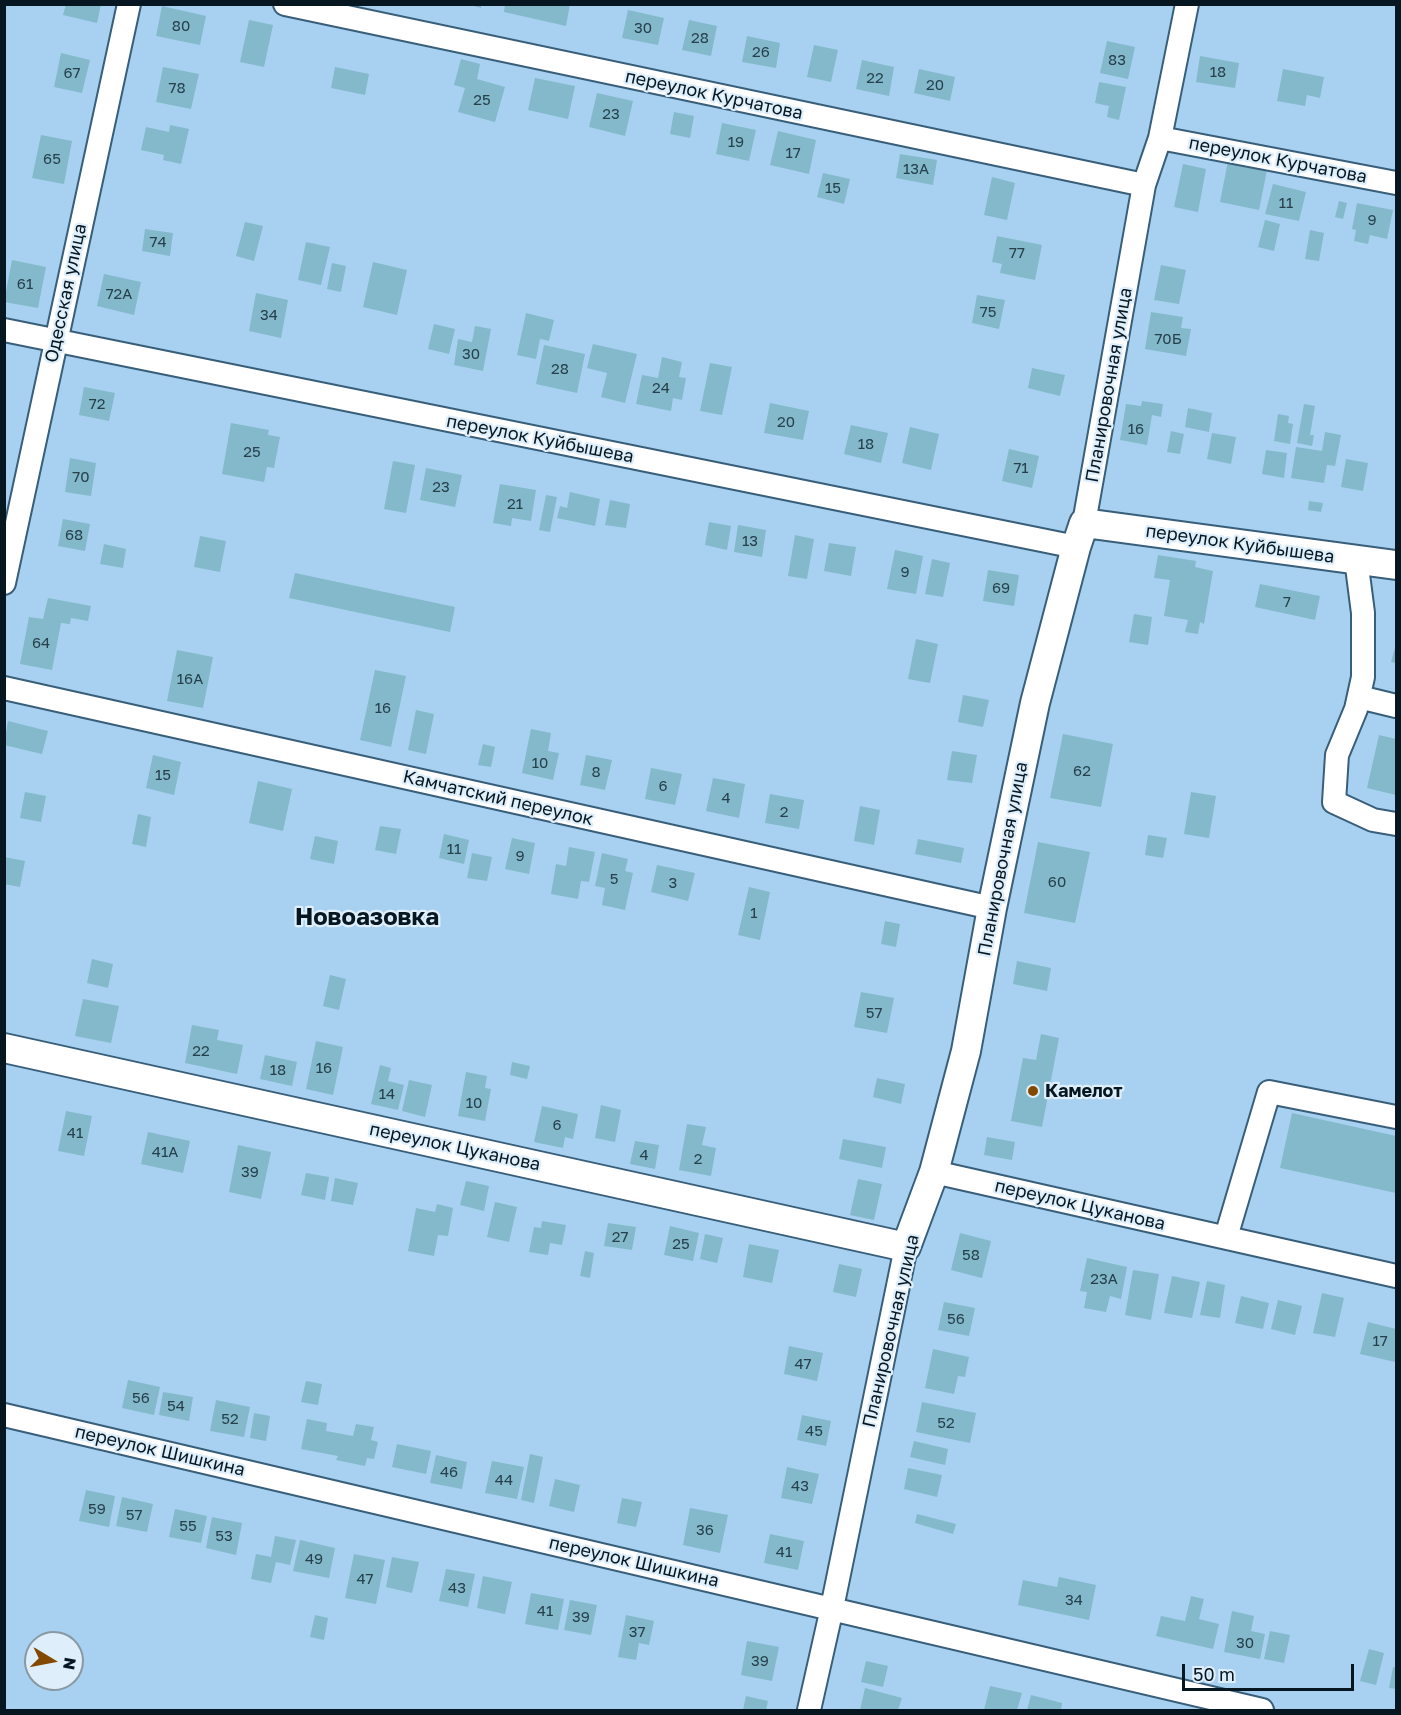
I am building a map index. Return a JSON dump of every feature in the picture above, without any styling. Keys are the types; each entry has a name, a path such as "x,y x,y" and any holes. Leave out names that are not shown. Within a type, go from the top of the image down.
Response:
{"main road":[{"name":"переулок Куйбышева","path":"1080,536 1356,559 1396,565"},
{"name":"Планировочная улица","path":"906,1247 934,1172 966,1051 992,908 1035,703 1080,536"},
{"name":"переулок Цуканова","path":"4,1048 906,1247"}],"street":[{"name":"Одесская улица","path":"4,583 129,4"},
{"name":"переулок Курчатова","path":"285,4 1144,185"},
{"name":"Планировочная улица","path":"1080,536 1144,185 1160,138 1186,4"},
{"name":"переулок Курчатова","path":"1160,138 1396,183"},
{"name":"переулок Куйбышева","path":"4,330 1080,536"},
{"path":"1356,559 1363,613 1363,677 1356,710 1337,756 1334,802 1373,820 1396,824"},
{"name":"Камчатский переулок","path":"4,687 992,908"},
{"path":"1359,697 1396,706"},
{"path":"1226,1237 1269,1092 1396,1117"},
{"name":"переулок Цуканова","path":"934,1172 1396,1276"},
{"name":"Планировочная улица","path":"809,1710 906,1247"},
{"name":"переулок Шишкина","path":"4,1415 1263,1710"}],"building":[{"path":"66,4 101,4 97,23 63,15"},
{"path":"466,4 481,4 481,8"},
{"path":"505,4 570,4 566,26 504,12"},
{"path":"162,6 206,16 200,45 156,36"},
{"path":"628,10 664,18 658,45 622,38"},
{"path":"249,20 273,25 264,67 240,62"},
{"path":"689,20 717,26 711,56 682,50"},
{"path":"747,36 780,43 776,68 742,62"},
{"path":"1107,41 1135,47 1128,79 1100,73"},
{"path":"814,45 838,50 831,82 807,77"},
{"path":"61,53 90,60 82,93 54,87"},
{"path":"1200,56 1239,63 1235,88 1196,82"},
{"path":"461,59 480,64 477,79 505,87 495,122 458,112 465,88 454,85"},
{"path":"862,60 894,67 889,96 856,89"},
{"path":"163,67 199,74 191,109 156,102"},
{"path":"335,67 369,74 365,95 331,88"},
{"path":"919,69 955,77 950,101 914,93"},
{"path":"1283,69 1324,77 1320,98 1307,95 1305,106 1277,101"},
{"path":"535,78 575,86 568,119 528,110"},
{"path":"1099,82 1126,87 1119,120 1107,117 1109,106 1095,103"},
{"path":"597,93 633,101 625,136 589,127"},
{"path":"674,112 694,116 690,138 670,134"},
{"path":"722,123 756,130 749,161 716,154"},
{"path":"170,125 189,129 181,164 163,160 164,155 141,150 146,127 169,132"},
{"path":"778,131 816,140 809,174 770,165"},
{"path":"41,135 72,141 64,184 32,178"},
{"path":"900,154 937,160 933,185 896,178"},
{"path":"1228,161 1267,170 1259,210 1220,202"},
{"path":"1183,164 1206,169 1198,212 1174,207"},
{"path":"823,173 850,179 844,204 817,197"},
{"path":"992,177 1015,183 1007,220 984,215"},
{"path":"1273,184 1306,192 1299,221 1265,214"},
{"path":"1339,201 1347,203 1343,219 1335,217"},
{"path":"1357,203 1393,210 1387,239 1370,235 1368,244 1354,241 1356,230 1352,229"},
{"path":"1265,220 1280,224 1274,251 1258,247"},
{"path":"245,222 263,226 254,261 236,256"},
{"path":"145,229 173,233 170,256 142,251"},
{"path":"1310,230 1324,233 1319,261 1305,259"},
{"path":"997,236 1042,245 1035,280 1000,273 1002,264 992,262"},
{"path":"306,242 330,247 321,285 298,280"},
{"path":"12,260 46,267 38,308 4,302"},
{"path":"373,262 407,270 397,315 363,307"},
{"path":"332,263 346,266 341,292 327,289"},
{"path":"1161,265 1186,270 1179,304 1154,300"},
{"path":"104,274 141,282 134,315 97,306"},
{"path":"256,293 288,300 281,338 249,331"},
{"path":"977,295 1005,300 999,329 972,323"},
{"path":"1151,312 1183,317 1181,328 1191,329 1186,356 1145,349"},
{"path":"526,313 554,320 549,341 540,339 536,359 517,355"},
{"path":"434,324 455,329 449,354 428,349"},
{"path":"475,326 491,329 483,371 454,365 458,339 472,342"},
{"path":"593,344 637,354 625,403 601,397 607,373 587,368"},
{"path":"544,345 585,354 577,393 536,384"},
{"path":"662,357 682,362 679,377 686,378 682,400 673,398 671,411 636,404 642,375 658,378"},
{"path":"710,363 732,367 722,415 700,411"},
{"path":"1032,368 1065,375 1060,396 1028,388"},
{"path":"84,387 115,393 109,421 79,415"},
{"path":"1142,401 1163,404 1161,417 1152,415 1147,445 1120,440 1126,404 1141,406"},
{"path":"770,403 809,411 803,440 764,433"},
{"path":"1304,404 1315,406 1310,435 1314,435 1312,446 1297,443"},
{"path":"1188,408 1212,413 1209,432 1185,427"},
{"path":"1278,414 1289,416 1288,423 1293,424 1290,444 1274,441"},
{"path":"231,423 269,430 268,435 280,437 274,468 267,467 264,482 222,474"},
{"path":"851,425 888,433 881,463 844,454"},
{"path":"910,427 939,434 931,470 902,463"},
{"path":"1171,431 1184,434 1180,454 1167,452"},
{"path":"1325,432 1341,435 1335,466 1327,465 1324,483 1291,478 1296,447 1322,451"},
{"path":"1212,433 1236,437 1231,464 1207,459"},
{"path":"1009,449 1039,456 1032,488 1002,481"},
{"path":"1266,450 1287,453 1284,478 1262,474"},
{"path":"70,458 96,463 91,496 65,492"},
{"path":"1346,459 1368,463 1363,491 1341,487"},
{"path":"393,461 415,465 406,513 384,509"},
{"path":"426,468 462,475 455,507 420,500"},
{"path":"500,484 536,490 531,521 512,518 511,526 493,523"},
{"path":"570,492 600,499 595,526 557,518 560,506 567,508"},
{"path":"546,495 557,497 550,532 539,530"},
{"path":"610,500 630,504 626,528 605,525"},
{"path":"1309,501 1323,503 1321,512 1308,510"},
{"path":"63,519 90,524 85,551 58,546"},
{"path":"709,522 731,526 727,550 705,545"},
{"path":"738,525 766,530 762,557 734,552"},
{"path":"795,535 814,539 807,579 788,576"},
{"path":"200,536 226,541 220,572 194,567"},
{"path":"829,543 856,547 851,576 824,571"},
{"path":"104,544 126,549 123,568 100,564"},
{"path":"895,550 923,556 916,594 887,589"},
{"path":"1158,555 1196,561 1195,567 1213,571 1204,624 1200,622 1198,634 1185,632 1188,620 1164,616 1170,580 1154,578"},
{"path":"932,559 950,563 943,597 925,594"},
{"path":"988,570 1019,575 1014,606 983,601"},
{"path":"295,573 455,607 450,632 289,598"},
{"path":"1260,584 1320,596 1315,620 1255,607"},
{"path":"48,598 91,606 88,621 71,618 70,624 61,623 52,670 20,664 29,617 43,619"},
{"path":"1134,614 1152,617 1148,645 1129,642"},
{"path":"916,639 938,644 930,683 908,679"},
{"path":"1396,644 1396,663 1391,662"},
{"path":"177,650 213,657 203,708 167,701"},
{"path":"375,670 406,676 391,747 360,740"},
{"path":"963,695 989,700 983,727 958,722"},
{"path":"416,710 434,714 426,754 408,750"},
{"path":"8,721 48,731 42,754 4,745"},
{"path":"531,729 551,733 548,751 559,753 553,780 522,773"},
{"path":"1063,734 1113,744 1101,807 1050,798"},
{"path":"1379,735 1396,739 1396,795 1367,788"},
{"path":"483,744 495,747 491,767 478,765"},
{"path":"952,751 977,755 972,783 947,780"},
{"path":"153,755 181,762 174,795 146,788"},
{"path":"586,755 612,760 605,790 580,785"},
{"path":"651,768 682,774 675,805 645,799"},
{"path":"713,778 745,784 739,818 706,811"},
{"path":"258,781 292,789 283,831 249,823"},
{"path":"25,792 46,796 41,822 20,818"},
{"path":"1191,792 1216,796 1209,838 1184,834"},
{"path":"770,794 804,800 799,829 765,823"},
{"path":"860,806 880,810 874,845 854,841"},
{"path":"138,814 151,817 146,847 132,844"},
{"path":"380,826 401,829 396,854 375,850"},
{"path":"444,834 469,840 464,864 439,858"},
{"path":"1148,835 1167,838 1163,858 1145,855"},
{"path":"315,836 338,841 334,864 310,859"},
{"path":"512,838 535,843 529,874 505,869"},
{"path":"918,839 964,848 961,863 915,854"},
{"path":"1038,842 1090,852 1075,923 1024,913"},
{"path":"569,847 595,852 589,882 581,881 578,899 551,894 556,864 566,866"},
{"path":"472,853 492,857 487,881 467,878"},
{"path":"602,853 628,859 625,871 633,873 625,910 602,905 605,888 595,886"},
{"path":"4,857 25,861 20,887 4,884"},
{"path":"657,865 695,873 688,901 651,892"},
{"path":"749,887 770,892 760,940 738,935"},
{"path":"885,921 900,924 896,947 881,944"},
{"path":"92,959 113,964 108,988 87,983"},
{"path":"1017,961 1051,968 1047,991 1013,984"},
{"path":"330,975 346,979 339,1010 323,1006"},
{"path":"861,992 894,998 887,1033 854,1027"},
{"path":"83,999 119,1006 111,1043 75,1036"},
{"path":"192,1025 219,1030 217,1040 243,1045 237,1074 185,1063"},
{"name":"Камелот","path":"1041,1034 1059,1038 1042,1127 1011,1121 1023,1058 1036,1060"},
{"path":"316,1041 343,1047 333,1095 306,1089"},
{"path":"265,1055 297,1062 292,1086 260,1079"},
{"path":"512,1062 530,1066 527,1079 510,1075"},
{"path":"380,1065 391,1068 388,1081 404,1085 398,1110 371,1104"},
{"path":"466,1072 487,1076 485,1088 491,1089 485,1121 458,1116"},
{"path":"877,1078 905,1084 901,1104 873,1097"},
{"path":"409,1080 432,1085 425,1117 402,1111"},
{"path":"601,1105 621,1110 615,1142 595,1138"},
{"path":"542,1106 578,1114 573,1139 565,1137 563,1148 534,1142"},
{"path":"66,1111 92,1116 84,1156 58,1151"},
{"path":"1292,1113 1396,1136 1396,1193 1280,1168"},
{"path":"687,1124 706,1127 702,1145 716,1148 711,1176 679,1170"},
{"path":"148,1132 190,1141 183,1173 141,1164"},
{"path":"987,1137 1015,1142 1012,1160 984,1155"},
{"path":"843,1139 886,1147 882,1168 839,1159"},
{"path":"635,1141 659,1145 655,1169 630,1164"},
{"path":"238,1145 271,1152 261,1199 229,1192"},
{"path":"306,1173 329,1177 325,1200 301,1195"},
{"path":"335,1178 358,1183 353,1205 331,1201"},
{"path":"858,1179 882,1184 874,1220 850,1215"},
{"path":"466,1181 489,1186 484,1211 460,1205"},
{"path":"495,1202 517,1207 509,1242 487,1237"},
{"path":"437,1204 453,1208 448,1236 438,1235 434,1256 408,1251 416,1208 435,1212"},
{"path":"542,1221 566,1225 562,1245 550,1243 548,1255 529,1252 534,1227 541,1228"},
{"path":"608,1223 636,1227 632,1250 604,1246"},
{"path":"670,1226 699,1233 693,1261 664,1255"},
{"path":"960,1233 991,1241 982,1278 951,1270"},
{"path":"705,1234 723,1238 717,1263 700,1259"},
{"path":"749,1244 779,1250 772,1283 743,1277"},
{"path":"585,1251 594,1253 590,1278 580,1276"},
{"path":"1087,1258 1127,1267 1121,1299 1110,1296 1106,1312 1084,1308 1087,1292 1080,1291"},
{"path":"839,1264 862,1269 856,1297 833,1292"},
{"path":"1133,1270 1159,1274 1151,1320 1125,1315"},
{"path":"1172,1276 1200,1282 1192,1318 1164,1313"},
{"path":"1207,1281 1225,1285 1220,1318 1200,1315"},
{"path":"1322,1293 1344,1298 1335,1337 1313,1333"},
{"path":"1241,1296 1269,1303 1263,1329 1235,1323"},
{"path":"1278,1300 1302,1306 1295,1335 1271,1329"},
{"path":"944,1302 975,1308 969,1336 938,1330"},
{"path":"1368,1322 1396,1329 1395,1362 1360,1354"},
{"path":"789,1346 823,1353 817,1381 784,1374"},
{"path":"933,1349 969,1357 965,1377 958,1376 954,1394 925,1388"},
{"path":"128,1380 160,1387 154,1415 122,1408"},
{"path":"306,1381 322,1384 318,1405 301,1402"},
{"path":"163,1392 193,1397 189,1421 159,1415"},
{"path":"216,1400 250,1407 244,1437 210,1431"},
{"path":"922,1402 976,1413 970,1443 916,1432"},
{"path":"254,1413 270,1416 266,1441 250,1438"},
{"path":"802,1415 831,1421 826,1446 797,1440"},
{"path":"307,1419 327,1423 326,1431 353,1436 356,1424 374,1427 371,1440 378,1442 374,1459 367,1458 365,1466 336,1460 338,1456 301,1449"},
{"path":"914,1441 948,1449 945,1465 910,1457"},
{"path":"397,1444 431,1451 426,1474 392,1467"},
{"path":"530,1454 543,1457 534,1503 521,1500"},
{"path":"436,1455 467,1462 462,1489 430,1483"},
{"path":"492,1461 524,1467 517,1499 485,1493"},
{"path":"787,1467 819,1474 812,1504 781,1498"},
{"path":"908,1468 942,1475 937,1497 904,1489"},
{"path":"555,1479 580,1485 574,1512 549,1506"},
{"path":"86,1490 115,1496 109,1527 79,1521"},
{"path":"122,1497 153,1504 147,1532 116,1526"},
{"path":"622,1498 642,1502 636,1527 617,1523"},
{"path":"690,1508 728,1515 720,1553 683,1545"},
{"path":"175,1509 207,1516 201,1543 169,1537"},
{"path":"917,1514 956,1524 953,1534 915,1523"},
{"path":"212,1517 242,1523 236,1555 206,1548"},
{"path":"770,1534 804,1541 798,1570 764,1563"},
{"path":"275,1536 296,1540 290,1565 276,1562 271,1583 251,1579 256,1554 271,1557"},
{"path":"300,1540 335,1548 329,1578 293,1571"},
{"path":"354,1554 385,1560 376,1604 345,1598"},
{"path":"392,1557 419,1562 412,1593 386,1587"},
{"path":"446,1569 475,1574 468,1607 439,1601"},
{"path":"483,1576 512,1582 505,1614 477,1608"},
{"path":"1059,1577 1096,1585 1089,1620 1018,1605 1023,1580 1057,1587"},
{"path":"531,1593 564,1599 558,1630 525,1624"},
{"path":"1191,1596 1204,1599 1199,1619 1219,1624 1213,1649 1156,1636 1161,1616 1185,1621"},
{"path":"570,1600 597,1605 591,1635 564,1630"},
{"path":"1232,1611 1254,1616 1251,1631 1265,1634 1260,1659 1224,1652"},
{"path":"315,1615 328,1618 324,1640 310,1637"},
{"path":"626,1615 654,1621 649,1645 639,1643 636,1660 618,1657"},
{"path":"1270,1631 1290,1635 1284,1663 1264,1659"},
{"path":"747,1641 779,1647 772,1681 741,1675"},
{"path":"1369,1649 1384,1653 1376,1685 1360,1681"},
{"path":"866,1661 888,1666 883,1687 861,1682"},
{"path":"1393,1667 1396,1668 1396,1689 1389,1688"},
{"path":"990,1686 1022,1693 1017,1710 984,1710"},
{"path":"865,1688 902,1698 898,1710 860,1710"},
{"path":"1031,1695 1062,1703 1061,1710 1027,1710"},
{"path":"746,1696 768,1701 766,1710 743,1710"}],"place":[{"name":"Камелот","path":"1033,1091"}],"district":[{"name":"Новоазовка","path":"367,917"}]}
